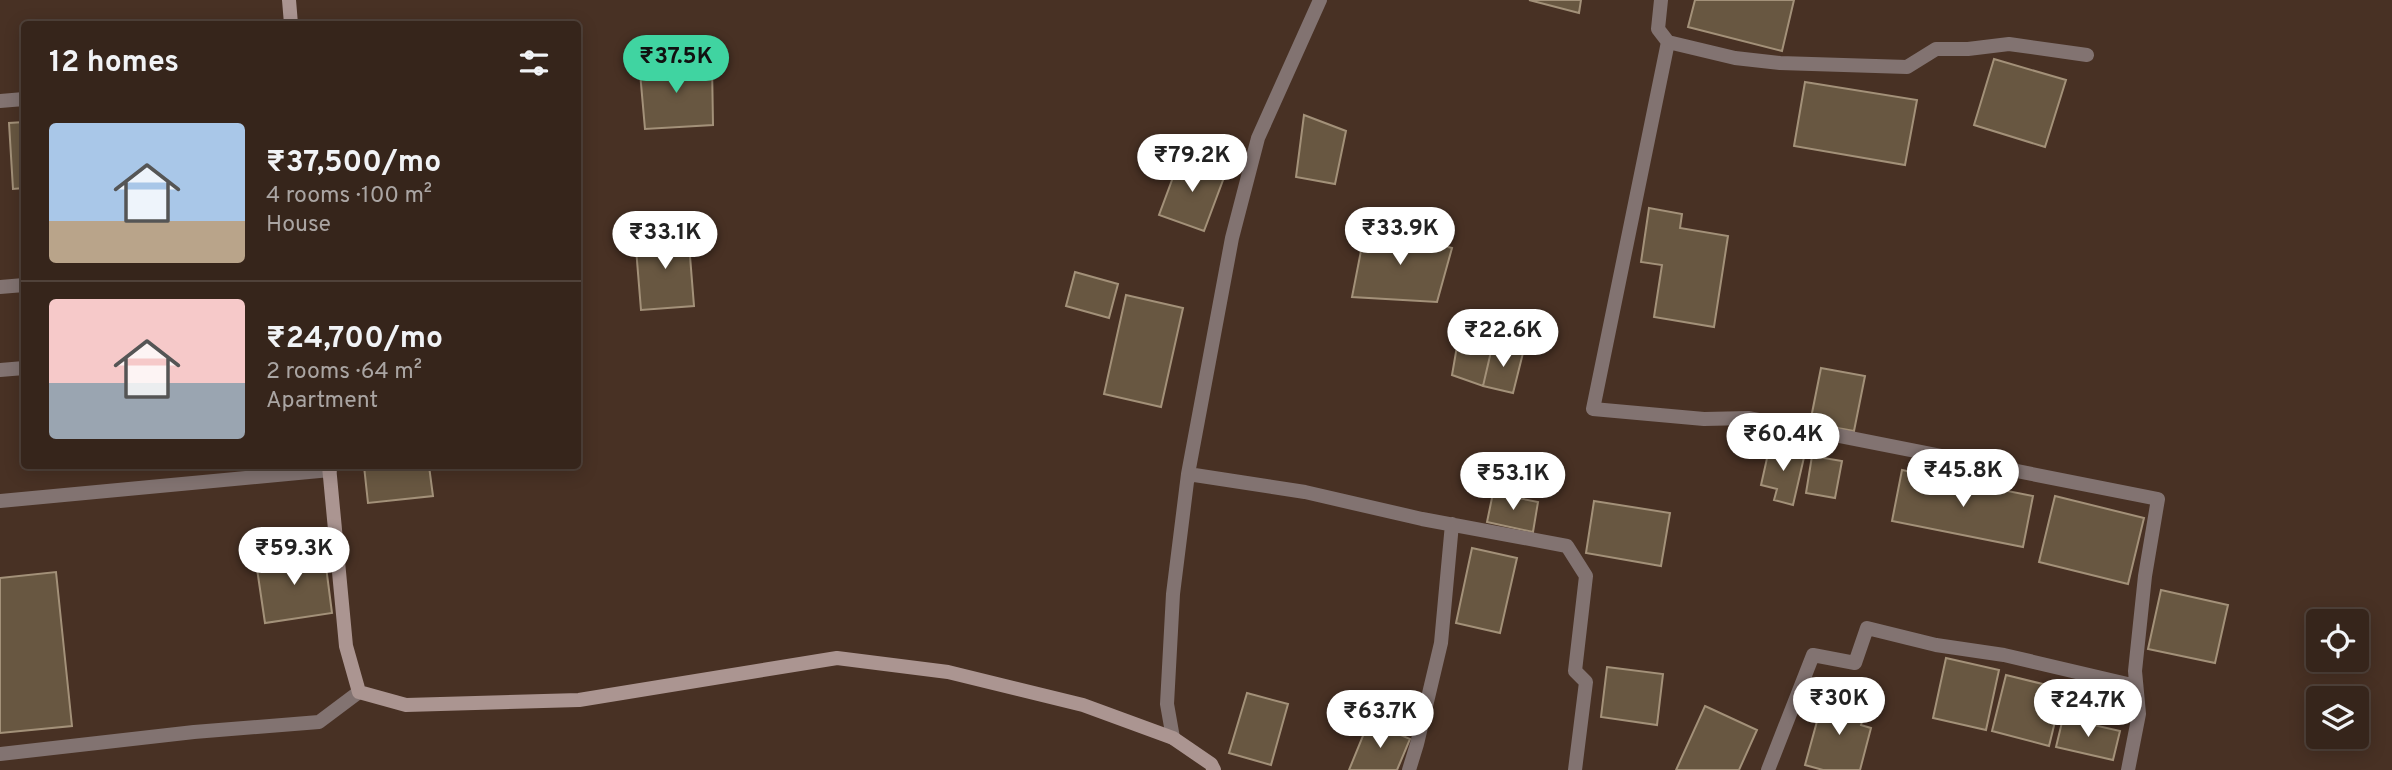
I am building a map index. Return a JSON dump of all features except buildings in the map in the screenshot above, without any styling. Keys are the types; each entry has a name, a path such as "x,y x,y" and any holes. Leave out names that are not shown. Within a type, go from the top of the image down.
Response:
{"main road":[{"path":"289,0 291,21"},
{"path":"329,469 346,646 359,692 406,705 579,699 837,658 948,672 1083,705 1173,738 1210,764 1214,770"}],"street":[{"path":"1173,738 1167,704 1173,594 1188,474 1232,238 1258,138 1320,0"},
{"path":"1661,0 1658,29 1668,43 1735,58 1780,63 1907,67 1936,48 1968,49 2009,44 2087,55"},
{"path":"1668,43 1593,409 1704,419 1749,418 2158,499 2145,576 2135,671 2139,714 2128,770"},
{"path":"0,101 21,99"},
{"path":"0,287 21,285"},
{"path":"0,370 21,368"},
{"path":"0,501 319,469"},
{"path":"1188,474 1305,492 1567,546 1586,576 1575,671 1586,682 1575,770"},
{"path":"1409,770 1441,643 1452,524"},
{"path":"1771,769 1813,655 1855,663 1867,628 1936,645 2004,655 2136,686"},
{"path":"0,754 194,732 320,722 359,692"}]}
